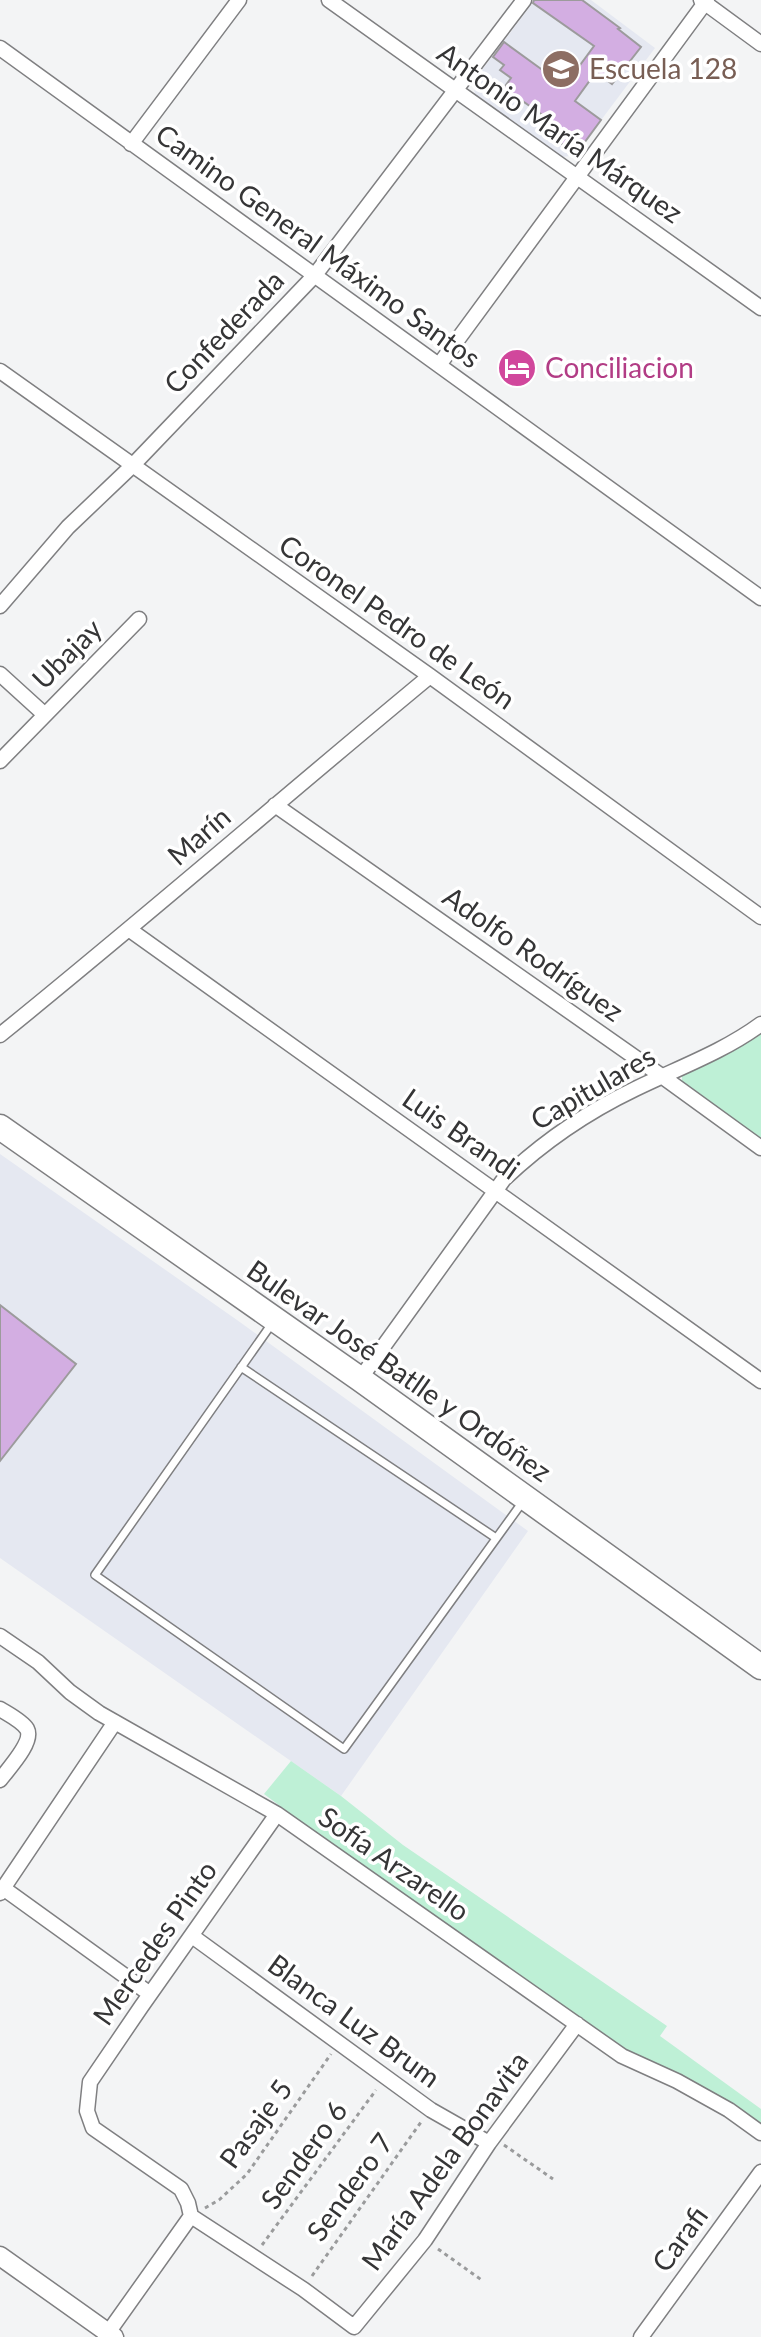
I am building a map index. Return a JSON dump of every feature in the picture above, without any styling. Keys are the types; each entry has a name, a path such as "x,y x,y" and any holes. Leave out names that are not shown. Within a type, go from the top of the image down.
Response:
{"main road":[{"name":"Bulevar José Batlle y Ordóñez","path":"0,1127 360,1379 761,1667"}],"street":[{"path":"131,144 239,0"},
{"name":"Antonio María Márquez","path":"329,0 761,308"},
{"name":"Confederada","path":"0,606 68,527 132,466 315,275 524,0"},
{"path":"439,365 704,1 761,44"},
{"name":"Camino General Máximo Santos","path":"0,48 761,598"},
{"name":"Coronel Pedro de León","path":"0,371 430,676 761,917"},
{"name":"Ubajay","path":"0,761 139,619"},
{"path":"0,674 44,714"},
{"name":"Marín","path":"0,1035 130,930 430,676"},
{"name":"Adolfo Rodríguez","path":"275,805 761,1148"},
{"name":"Luis Brandi","path":"130,930 761,1381"},
{"name":"Capitulares","path":"360,1379 504,1179 528,1157 584,1116 734,1042 761,1024"},
{"name":"Sofía Arzarello","path":"0,1636 38,1662 70,1692 99,1713 277,1814 622,2056 677,2081 729,2110 761,2133"},
{"path":"0,1709 25,1726 28,1741 0,1780"},
{"path":"115,1722 2,1890 150,1994"},
{"name":"Mercedes Pinto","path":"191,2216 181,2189 93,2128 87,2106 90,2082 277,1814"},
{"name":"Blanca Luz Brum","path":"192,1936 431,2110 489,2143"},
{"name":"María Adela Bonavita","path":"303,2289 354,2327 425,2240 489,2143 577,2024"},
{"name":"Carafi","path":"641,2337 761,2172"},
{"path":"0,2256 109,2336 191,2216 303,2289"}],"lane":[{"path":"275,1320 95,1575 344,1749 525,1498"},
{"path":"241,1367 496,1538"}],"path":[{"name":"Pasaje 5","path":"191,2216 219,2200 247,2174 339,2042"},
{"name":"Sendero 6","path":"254,2256 386,2077"},
{"name":"Sendero 7","path":"303,2289 431,2110"},
{"path":"489,2143 506,2145 553,2179"},
{"path":"425,2240 483,2281"}],"shaded area":[{"name":"Escuela 128","path":"535,0 591,0 655,48 575,155 563,157 475,94 473,82"},
{"path":"0,1154 237,1320 528,1531 341,1796 0,1558"}],"green space":[{"path":"761,1030 761,1140 686,1088 682,1075"},
{"path":"291,1761 403,1845 667,2026 660,2036 761,2109 761,2126 636,2059 264,1794"}],"building":[{"path":"534,0 582,0 641,47 612,84 596,72 575,101 601,120 576,154 548,134 555,124 503,89 511,78 500,70 504,65 493,57 504,42 559,82 564,76 569,80 594,46 533,3"},
{"path":"0,1305 76,1364 0,1461"}],"place":[{"name":"Escuela 128","path":"561,69"},
{"name":"Conciliacion","path":"517,368"}]}
